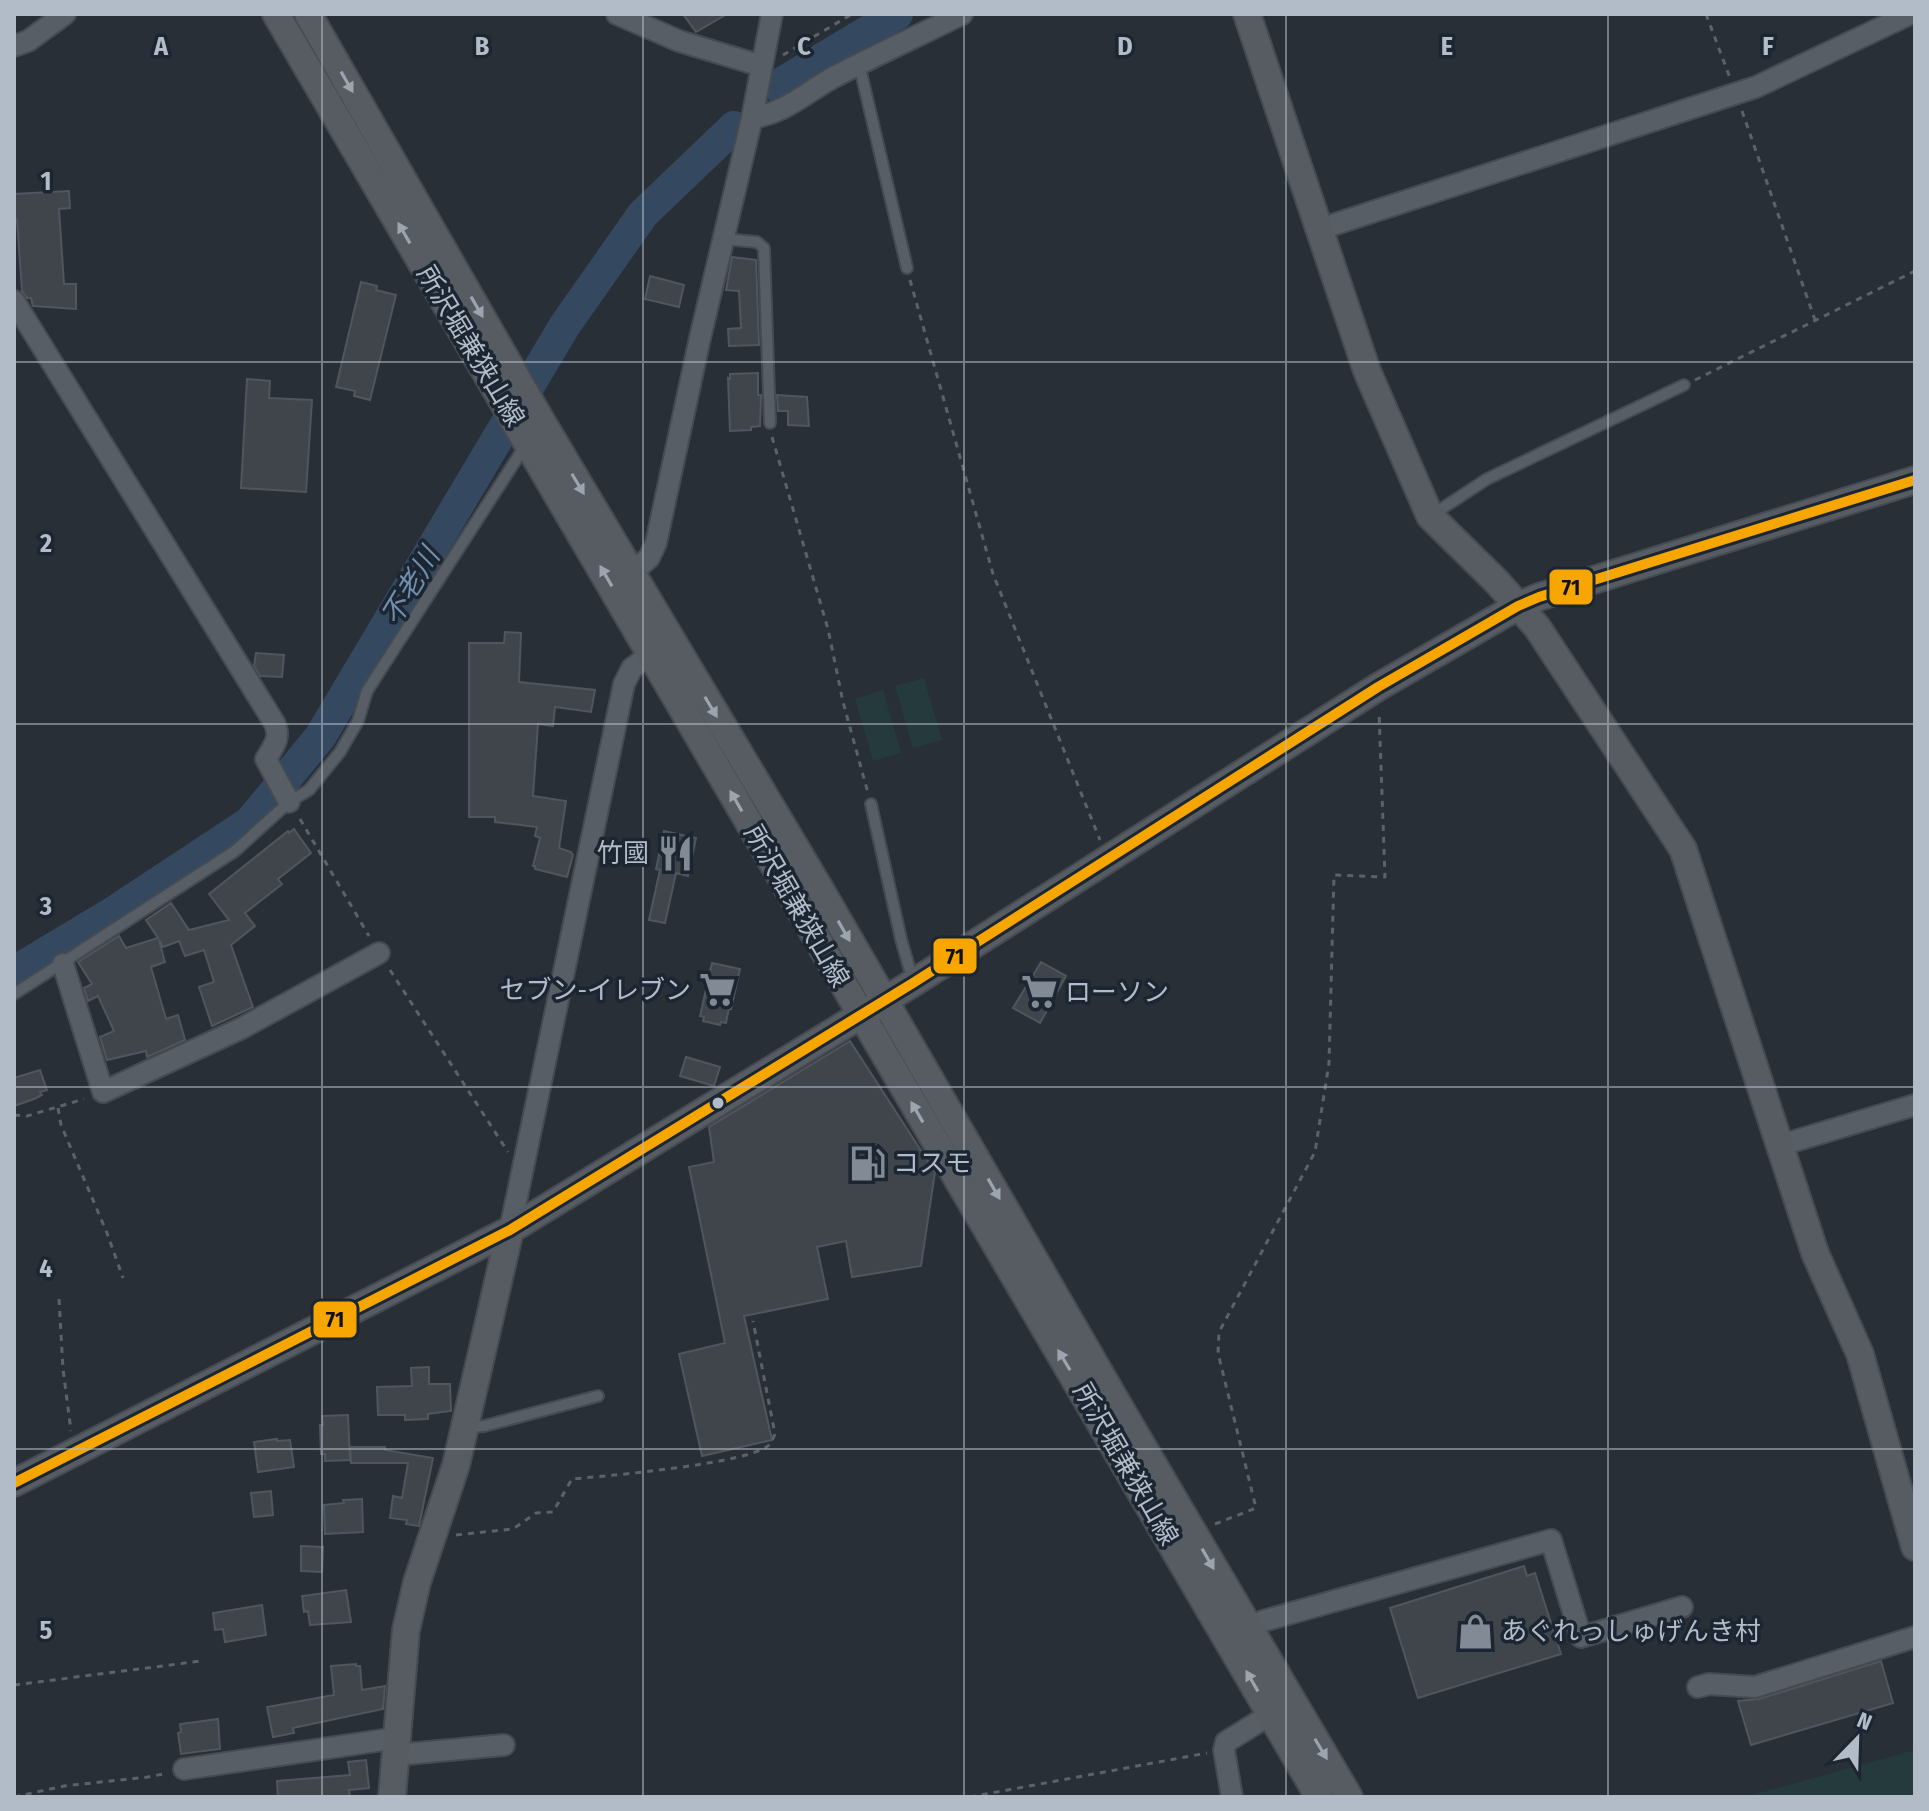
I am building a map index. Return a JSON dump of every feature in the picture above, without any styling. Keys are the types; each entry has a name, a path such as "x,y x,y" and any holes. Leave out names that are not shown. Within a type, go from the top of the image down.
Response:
{"street":[{"path":"14,46 28,41 65,14"},
{"name":"所沢堀兼狭山線","path":"276,14 500,397 531,432 631,573 1349,1797"},
{"name":"所沢堀兼狭山線","path":"308,14 515,373 531,432 652,654 1319,1797"},
{"path":"617,14 679,41 762,66"},
{"path":"631,573 649,558 656,543 752,118 772,14"},
{"path":"752,118 778,113 804,93 962,14"},
{"path":"1247,14 1367,371 1430,516 1497,582 1537,627 1683,849 1815,1253 1860,1354 1915,1547"},
{"path":"1320,229 1756,87 1910,14"},
{"path":"14,301 275,724 277,740 266,759 289,802"},
{"path":"14,1483 510,1230 913,983 1378,687 1518,606 1554,592 1915,480"},
{"path":"392,1797 406,1630 417,1582 466,1427 624,684 632,668 652,654"},
{"path":"63,964 103,1092 242,1028 379,953"},
{"path":"1778,1146 1915,1105"},
{"path":"1263,1621 1551,1540 1581,1637 1682,1607"},
{"path":"1698,1687 1709,1684 1755,1687 1915,1637"},
{"path":"1232,1797 1224,1750 1226,1742 1271,1714"},
{"path":"184,1769 396,1746 504,1745"}],"lane":[{"path":"859,64 907,268"},
{"path":"724,239 757,242 764,248 770,423"},
{"path":"1430,516 1487,479 1684,385"},
{"path":"14,994 235,851 289,802 309,790 340,752 363,710 367,691 531,432"},
{"path":"871,804 913,983"},
{"path":"466,1427 484,1426 598,1396"}],"path":[{"path":"762,66 852,14"},
{"path":"1706,14 1815,320"},
{"path":"907,268 993,574 1107,858"},
{"path":"1684,385 1915,271"},
{"path":"770,423 780,471 828,629 843,702 871,804"},
{"path":"1193,1533 1256,1508 1218,1353 1219,1332 1315,1152 1329,1063 1334,875 1385,877 1378,687"},
{"path":"289,802 379,953 521,1173"},
{"path":"14,1115 27,1116 58,1108 103,1092"},
{"path":"58,1108 61,1125 123,1278"},
{"path":"59,1299 63,1369 74,1453"},
{"path":"433,1538 513,1529 536,1513 553,1512 572,1479 643,1474 743,1455 768,1446 775,1434 753,1321"},
{"path":"14,1685 201,1661"},
{"path":"970,1797 1224,1750"},
{"path":"14,1797 64,1786 148,1777 184,1769"}],"green space":[{"path":"924,678 942,740 913,748 895,686"},
{"path":"883,690 901,753 873,761 855,699"},
{"path":"1915,1750 1915,1797 1745,1797"}],"building":[{"path":"683,14 727,14 696,32"},
{"path":"69,191 70,208 59,209 64,284 76,284 76,309 33,306 31,298 27,298 22,291 14,194"},
{"path":"732,257 756,260 759,345 729,346 728,329 741,328 739,291 726,290"},
{"path":"650,276 684,285 679,307 645,299"},
{"path":"361,282 396,295 370,400 354,396 355,391 336,387"},
{"path":"758,373 760,426 751,427 751,430 730,431 728,378 730,374"},
{"path":"247,379 270,381 269,398 312,400 306,492 241,488"},
{"path":"777,395 807,397 809,426 788,425 788,411 778,411"},
{"path":"505,632 521,633 519,682 595,690 591,712 555,707 553,726 538,724 533,796 566,801 559,848 573,855 567,877 533,866 540,838 535,836 537,827 495,822 495,817 469,817 469,643 504,643"},
{"path":"256,653 284,655 282,677 260,676 254,666"},
{"path":"294,829 311,853 278,879 282,884 245,913 255,926 231,945 253,1007 212,1026 199,987 214,982 204,950 185,956 179,941 163,947 159,940 165,962 151,967 166,1019 178,1015 185,1040 147,1057 146,1051 107,1060 100,1037 114,1031 98,996 88,1001 84,988 92,984 78,962 119,936 126,948 158,938 146,920 171,903 189,930 229,920 209,894"},
{"path":"664,831 696,838 688,876 676,873 665,923 649,920 660,870 656,869"},
{"name":"ローソン","path":"1041,962 1066,976 1040,1023 1013,1008"},
{"path":"712,963 740,969 726,1023 721,1022 720,1025 703,1021 704,1017 700,1016"},
{"path":"850,1041 935,1172 921,1266 852,1277 846,1241 817,1247 828,1299 744,1316 772,1440 702,1456 679,1354 725,1343 689,1167 714,1162 709,1127"},
{"path":"686,1057 720,1067 714,1086 680,1076"},
{"path":"40,1070 47,1090 34,1099 14,1106 14,1078"},
{"path":"429,1367 429,1384 450,1384 451,1411 428,1414 428,1419 405,1420 405,1415 378,1415 377,1387 412,1386 411,1368"},
{"path":"348,1415 350,1460 325,1461 325,1454 321,1454 322,1416"},
{"path":"290,1440 294,1467 258,1472 254,1442"},
{"path":"350,1447 385,1447 385,1450 433,1458 419,1526 406,1524 407,1520 390,1518 393,1496 402,1498 408,1463 351,1463"},
{"path":"271,1491 273,1515 254,1517 251,1493"},
{"path":"362,1499 363,1532 325,1534 324,1505"},
{"path":"301,1546 323,1547 322,1572 301,1571"},
{"name":"あぐれっしゅげんき村","path":"1524,1566 1527,1576 1535,1573 1561,1654 1418,1698 1390,1608"},
{"path":"346,1590 351,1622 310,1625 302,1596"},
{"path":"262,1605 266,1635 225,1642 223,1629 215,1630 213,1613"},
{"path":"1881,1661 1893,1703 1751,1745 1738,1701 1759,1699"},
{"path":"331,1666 360,1666 362,1690 385,1686 383,1709 293,1728 294,1733 273,1737 267,1707 334,1695"},
{"path":"218,1719 220,1749 181,1754 180,1724"},
{"path":"366,1760 369,1788 349,1790 350,1797 278,1797 277,1781 350,1775 348,1762"}],"waterway":[{"name":"不老川","path":"777,86 897,14"},
{"name":"不老川","path":"14,972 109,915 250,822 320,737 565,325 643,214 734,127"}],"transit line":[{"name":"71","path":"14,1483 510,1230 913,983 1378,687 1518,606 1915,480"}],"place":[{"name":"竹國","path":"675,853"},
{"name":"セブン-イレブン","path":"717,990"},
{"name":"ローソン","path":"1039,992"},
{"name":"コスモ","path":"867,1163"},
{"name":"あぐれっしゅげんき村","path":"1475,1631"}]}
